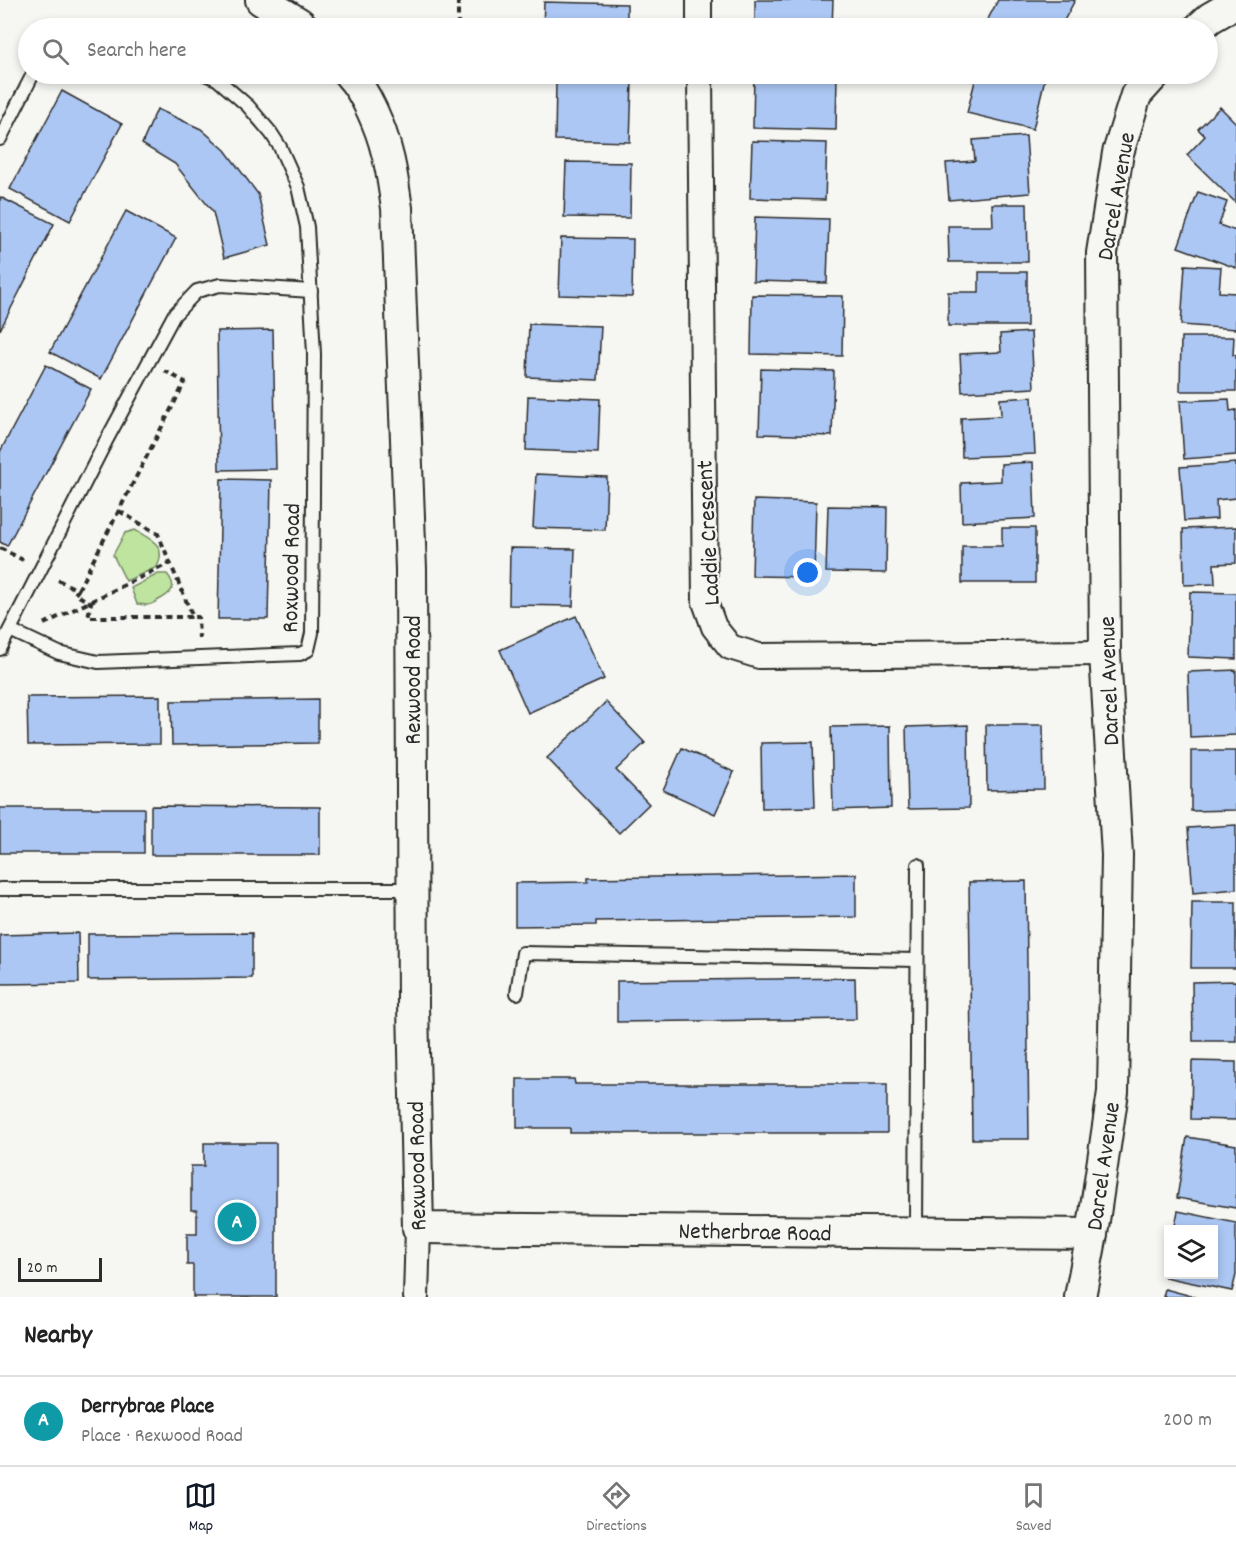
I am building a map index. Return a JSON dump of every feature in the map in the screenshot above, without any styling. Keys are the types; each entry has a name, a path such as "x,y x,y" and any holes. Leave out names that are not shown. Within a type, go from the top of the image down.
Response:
{"street":[{"path":"261,0 291,18"},
{"path":"699,0 699,18"},
{"path":"1210,18 1236,3"},
{"name":"Rexwood Road","path":"358,84 372,111 387,152 397,208 411,569 412,889 418,1228 416,1297"},
{"name":"Laddie Crescent","path":"700,84 705,602 714,627 730,647 759,656 1105,653"},
{"name":"Darcel Avenue","path":"1080,1297 1092,1234 1113,1092 1117,855 1105,653 1101,253 1118,153 1136,95 1146,84"},
{"name":"Netherbrae Road","path":"418,1228 1092,1234"}],"lane":[{"path":"0,139 28,84"},
{"name":"Roxwood Road","path":"16,633 59,653 98,662 300,654 308,650 312,633 314,354 307,227 298,187 280,147 248,106 223,84"},
{"path":"0,649 16,633 41,569 174,315 196,291 220,285 311,291"},
{"path":"916,1232 918,865"},
{"path":"0,889 412,889"},
{"path":"517,993 523,953 917,960"}],"path":[{"path":"458,0 458,18"},
{"path":"90,603 75,594 185,382 149,363"},
{"path":"119,511 158,534 193,617"},
{"path":"0,548 78,590"},
{"path":"16,633 90,603 170,563"},
{"path":"90,603 88,617 198,618 200,657"}],"green space":[{"path":"135,530 156,544 159,548 160,559 157,567 126,581 113,555 125,533"},
{"path":"158,574 167,574 173,587 171,590 166,596 151,604 137,604 131,588"}],"building":[{"path":"755,0 833,0 832,18 755,18"},
{"path":"998,0 1075,0 1065,18 989,18"},
{"path":"544,2 627,4 627,18 543,18"},
{"path":"556,84 632,84 630,142 555,140"},
{"path":"754,84 837,84 836,130 753,128"},
{"path":"974,84 1044,84 1033,129 967,113"},
{"path":"62,91 122,124 70,221 10,189"},
{"path":"1220,107 1236,123 1236,203 1187,155 1205,136 1198,129"},
{"path":"157,109 201,129 225,150 258,194 270,245 224,258 213,212 175,164 142,144"},
{"path":"1026,136 1030,193 949,200 946,163 975,161 973,140"},
{"path":"752,141 827,143 825,200 750,198"},
{"path":"566,162 631,163 630,218 564,217"},
{"path":"1198,192 1227,202 1219,225 1236,231 1236,268 1178,247"},
{"path":"0,197 54,224 0,330"},
{"path":"992,204 1027,204 1028,262 949,262 948,226 993,226"},
{"path":"126,211 176,238 101,379 50,352"},
{"path":"755,217 829,219 827,283 753,281"},
{"path":"561,238 633,239 632,297 559,295"},
{"path":"1185,265 1221,267 1219,292 1236,293 1236,329 1181,325"},
{"path":"979,272 1027,272 1027,326 948,326 948,292 979,292"},
{"path":"752,295 843,296 842,356 751,354"},
{"path":"529,324 601,326 598,380 527,377"},
{"path":"273,330 276,469 219,470 217,331"},
{"path":"1031,332 1034,388 962,392 960,354 1001,352 1000,334"},
{"path":"1181,337 1234,337 1236,391 1180,391"},
{"path":"46,365 91,389 7,546 0,542 0,452"},
{"path":"761,369 834,371 832,436 759,434"},
{"path":"528,396 600,399 598,453 526,450"},
{"path":"1032,397 1035,454 962,457 961,418 1001,416 1000,399"},
{"path":"1229,399 1230,411 1236,410 1236,455 1184,459 1180,401"},
{"path":"1033,462 1035,518 962,522 961,483 1001,481 1001,464"},
{"path":"1236,463 1236,498 1216,500 1217,519 1184,521 1180,467"},
{"path":"536,474 607,477 605,530 533,528"},
{"path":"221,479 271,480 268,619 218,619"},
{"path":"754,500 816,502 814,577 752,576"},
{"path":"828,506 887,507 886,573 826,572"},
{"path":"1236,527 1236,563 1214,564 1215,584 1184,585 1183,529"},
{"path":"1002,528 1035,528 1035,583 962,583 962,546 1002,546"},
{"path":"510,548 575,549 573,606 509,605"},
{"path":"1190,592 1236,593 1236,659 1188,657"},
{"path":"576,616 604,679 528,713 500,650"},
{"path":"1236,670 1236,735 1190,737 1188,672"},
{"path":"160,696 160,744 28,745 27,697"},
{"path":"318,699 318,743 172,745 171,701"},
{"path":"606,702 645,743 616,770 649,804 619,833 547,758"},
{"path":"968,725 969,808 908,809 906,727"},
{"path":"986,725 1043,725 1044,789 987,790"},
{"path":"890,726 891,808 833,810 831,727"},
{"path":"813,742 815,807 762,808 761,743"},
{"path":"682,748 734,772 715,814 663,790"},
{"path":"1191,751 1236,751 1236,810 1191,811"},
{"path":"151,806 320,807 320,855 151,855"},
{"path":"0,808 144,808 144,853 0,853"},
{"path":"1236,825 1236,889 1193,893 1188,828"},
{"path":"856,874 856,917 596,921 596,925 515,926 515,883 588,882 588,878"},
{"path":"1026,881 1029,1139 972,1139 969,882"},
{"path":"1192,902 1236,902 1236,968 1191,968"},
{"path":"78,933 79,983 0,984 0,935"},
{"path":"252,933 252,978 88,980 88,934"},
{"path":"855,978 856,1019 617,1022 617,981"},
{"path":"1236,981 1236,1041 1193,1041 1192,982"},
{"path":"1192,1061 1236,1062 1236,1120 1191,1119"},
{"path":"517,1079 574,1079 575,1084 887,1084 887,1133 570,1133 570,1128 517,1128"},
{"path":"1187,1137 1236,1145 1236,1208 1177,1198"},
{"path":"204,1143 276,1143 276,1297 193,1297 193,1265 187,1265 187,1234 197,1234 197,1210 191,1210 191,1166 204,1166"},
{"path":"1178,1211 1236,1223 1236,1275 1232,1291 1174,1279 1218,1279 1218,1225 1175,1225"},
{"path":"1165,1289 1195,1297 1163,1297"}],"place":[{"name":"Derrybrae Place","path":"237,1222"}]}
